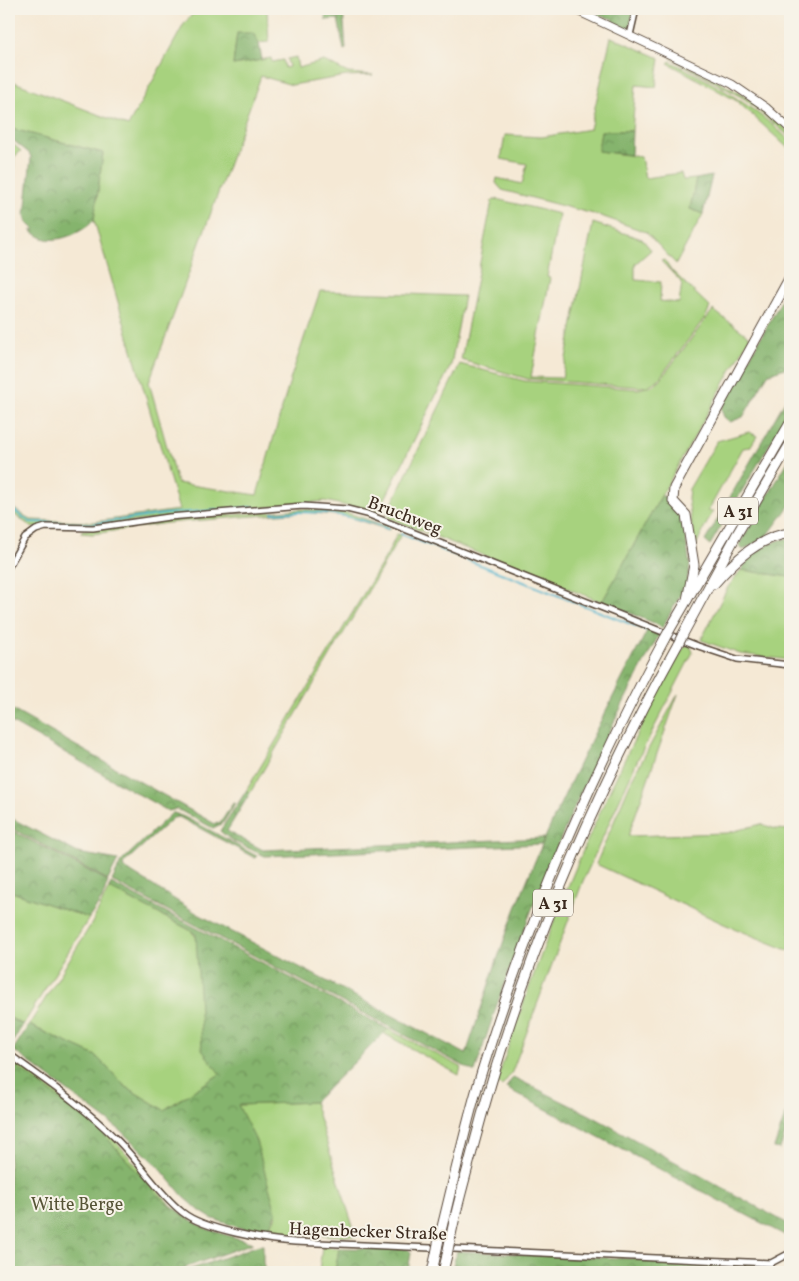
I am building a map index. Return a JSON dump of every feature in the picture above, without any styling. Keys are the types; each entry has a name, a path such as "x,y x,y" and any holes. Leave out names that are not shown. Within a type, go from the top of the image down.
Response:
{"highway":[{"path":"687,600 694,564 686,515 673,501 674,488 790,277"},
{"name":"A 31","path":"432,1272 482,1071 516,970 558,863 632,700 687,600 790,423"},
{"name":"A 31","path":"443,1272 492,1076 525,978 568,868 622,750 702,598 790,444"},
{"path":"702,598 726,570 750,551 773,536 790,533"}],"main road":[{"path":"578,11 732,84 767,108 790,129"}],"street":[{"path":"578,11 595,9"},
{"path":"630,35 636,9"},
{"name":"Bruchweg","path":"9,566 25,538 36,530 46,527 93,528 169,517 303,506 347,509 380,519 698,646 738,659 790,665"},
{"name":"Hagenbecker Straße","path":"9,1054 113,1135 166,1197 184,1213 208,1224 259,1238 295,1242 771,1263 790,1253"}],"green space":[{"path":"197,9 267,9 269,42 257,43 237,33 233,65 271,58 272,62 283,60 285,68 289,67 287,59 296,57 298,68 324,61 348,73 373,75 347,76 292,85 261,76 149,382 177,483 257,495 291,377 320,291 464,296 451,365 379,511 325,501 93,526 44,526 33,528 11,512 9,501 14,509 31,520 93,522 179,510 94,220 103,153 9,128 9,80 128,126 184,24"},
{"path":"314,9 343,9 346,49 344,50 338,19 326,20 324,10 315,12"},
{"path":"596,9 633,9 630,28 626,30 613,22 614,19 592,14"},
{"path":"237,33 253,33 259,43 262,60 233,65"},
{"path":"611,37 660,58 656,87 636,85 632,131 601,131 598,151 641,157 645,178 681,173 683,180 696,179 690,209 703,214 676,264 646,232 601,216 502,190 496,183 497,178 522,184 527,164 501,159 505,135 542,137 590,129"},
{"path":"671,58 718,81 756,104 772,115 784,127 790,137 745,99"},
{"path":"670,61 703,78 748,106 790,141 790,150 737,101 668,63"},
{"path":"9,128 103,153 94,220 90,224 72,235 59,239 40,237 31,231 35,230 27,222 25,215 31,157 29,153 9,137"},
{"path":"601,131 632,131 631,155 598,151"},
{"path":"9,141 21,151 14,157 13,209 9,209"},
{"path":"712,176 703,214 690,209 696,179"},
{"path":"496,199 559,214 547,277 550,278 531,377 562,378 593,223 642,239 651,250 635,264 635,280 661,282 660,301 679,303 682,283 661,261 664,260 670,269 710,307 706,316 658,380 648,386 640,387 528,379 461,360 492,201"},
{"path":"790,285 790,366 768,374 743,417 730,422 724,417 721,409"},
{"path":"713,310 750,337 602,602 389,518 387,514 460,364 525,381 638,389 652,386 660,380"},
{"path":"790,392 790,410 710,545 705,541"},
{"path":"749,432 757,436 750,447 743,448 708,511 713,511 695,547 688,498 689,489 717,441"},
{"path":"790,458 790,505 768,535 743,550 739,545"},
{"path":"661,496 668,497 682,513 690,566 686,585 662,628 602,602"},
{"path":"302,509 345,512 389,527 389,530 345,516 303,512 167,523 93,534 81,533 82,530 167,520"},
{"path":"397,534 401,535 250,793 246,791 388,553"},
{"path":"790,538 790,577 741,570 762,548 782,539"},
{"path":"741,570 790,577 790,660 740,654 701,640 728,587"},
{"path":"648,629 660,633 580,793 534,903 493,1015 475,1072 112,881 121,862 172,813 186,818 257,856 255,858 179,817 173,818 124,863 123,867 198,914 466,1054 502,947 538,854 591,740"},
{"path":"689,643 693,652 638,759 583,881 512,1072 502,1086 497,1083 498,1078 536,968 579,860 602,807 653,702 681,651"},
{"path":"678,694 628,836 727,833 761,824 776,829 790,830 790,951 724,924 596,864 632,779"},
{"path":"9,708 215,824 221,822 233,803 235,803 223,823 213,828 177,809 168,811 9,721"},
{"path":"246,791 250,793 227,831 263,850 544,838 542,844 265,856 231,840 220,831"},
{"path":"9,817 78,853 118,860 108,880 9,827"},
{"path":"9,829 108,881 102,899 89,918 9,891"},
{"path":"111,883 388,1029 314,1102 238,1105 256,1141 276,1212 267,1233 237,1227 211,1218 200,1211 183,1196 159,1167 120,1130 13,1050 29,1025 96,1056 126,1087 164,1110 220,1074 202,1050 196,935 190,930 109,888"},
{"path":"109,888 190,930 198,939 200,988 220,1074 164,1110 126,1087 96,1056 29,1025 92,923"},
{"path":"9,891 89,918 23,1025 9,1017"},
{"path":"9,1018 23,1025 9,1048"},
{"path":"388,1029 461,1067 459,1075 383,1033"},
{"path":"9,1056 112,1137 169,1203 184,1216 163,1200 98,1128 9,1061"},
{"name":"Witte Berge","path":"9,1061 98,1128 163,1200 184,1216 207,1229 253,1243 173,1272 9,1272"},
{"path":"513,1077 590,1115 790,1225 790,1238 506,1088"},
{"path":"790,1101 790,1120 780,1149 774,1148"},
{"path":"314,1102 356,1236 267,1233 276,1216 238,1105"},
{"path":"263,1245 263,1263 266,1272 183,1272"},
{"path":"322,1247 339,1248 335,1272 319,1272"},
{"path":"339,1248 408,1249 411,1252 408,1272 335,1272"},
{"path":"457,1251 753,1264 762,1265 765,1272 451,1272"}],"waterway":[{"path":"9,505 30,522 92,524 166,514 254,507"},
{"path":"272,513 303,512 331,514 359,519 388,529"},
{"path":"401,534 646,630"}]}
